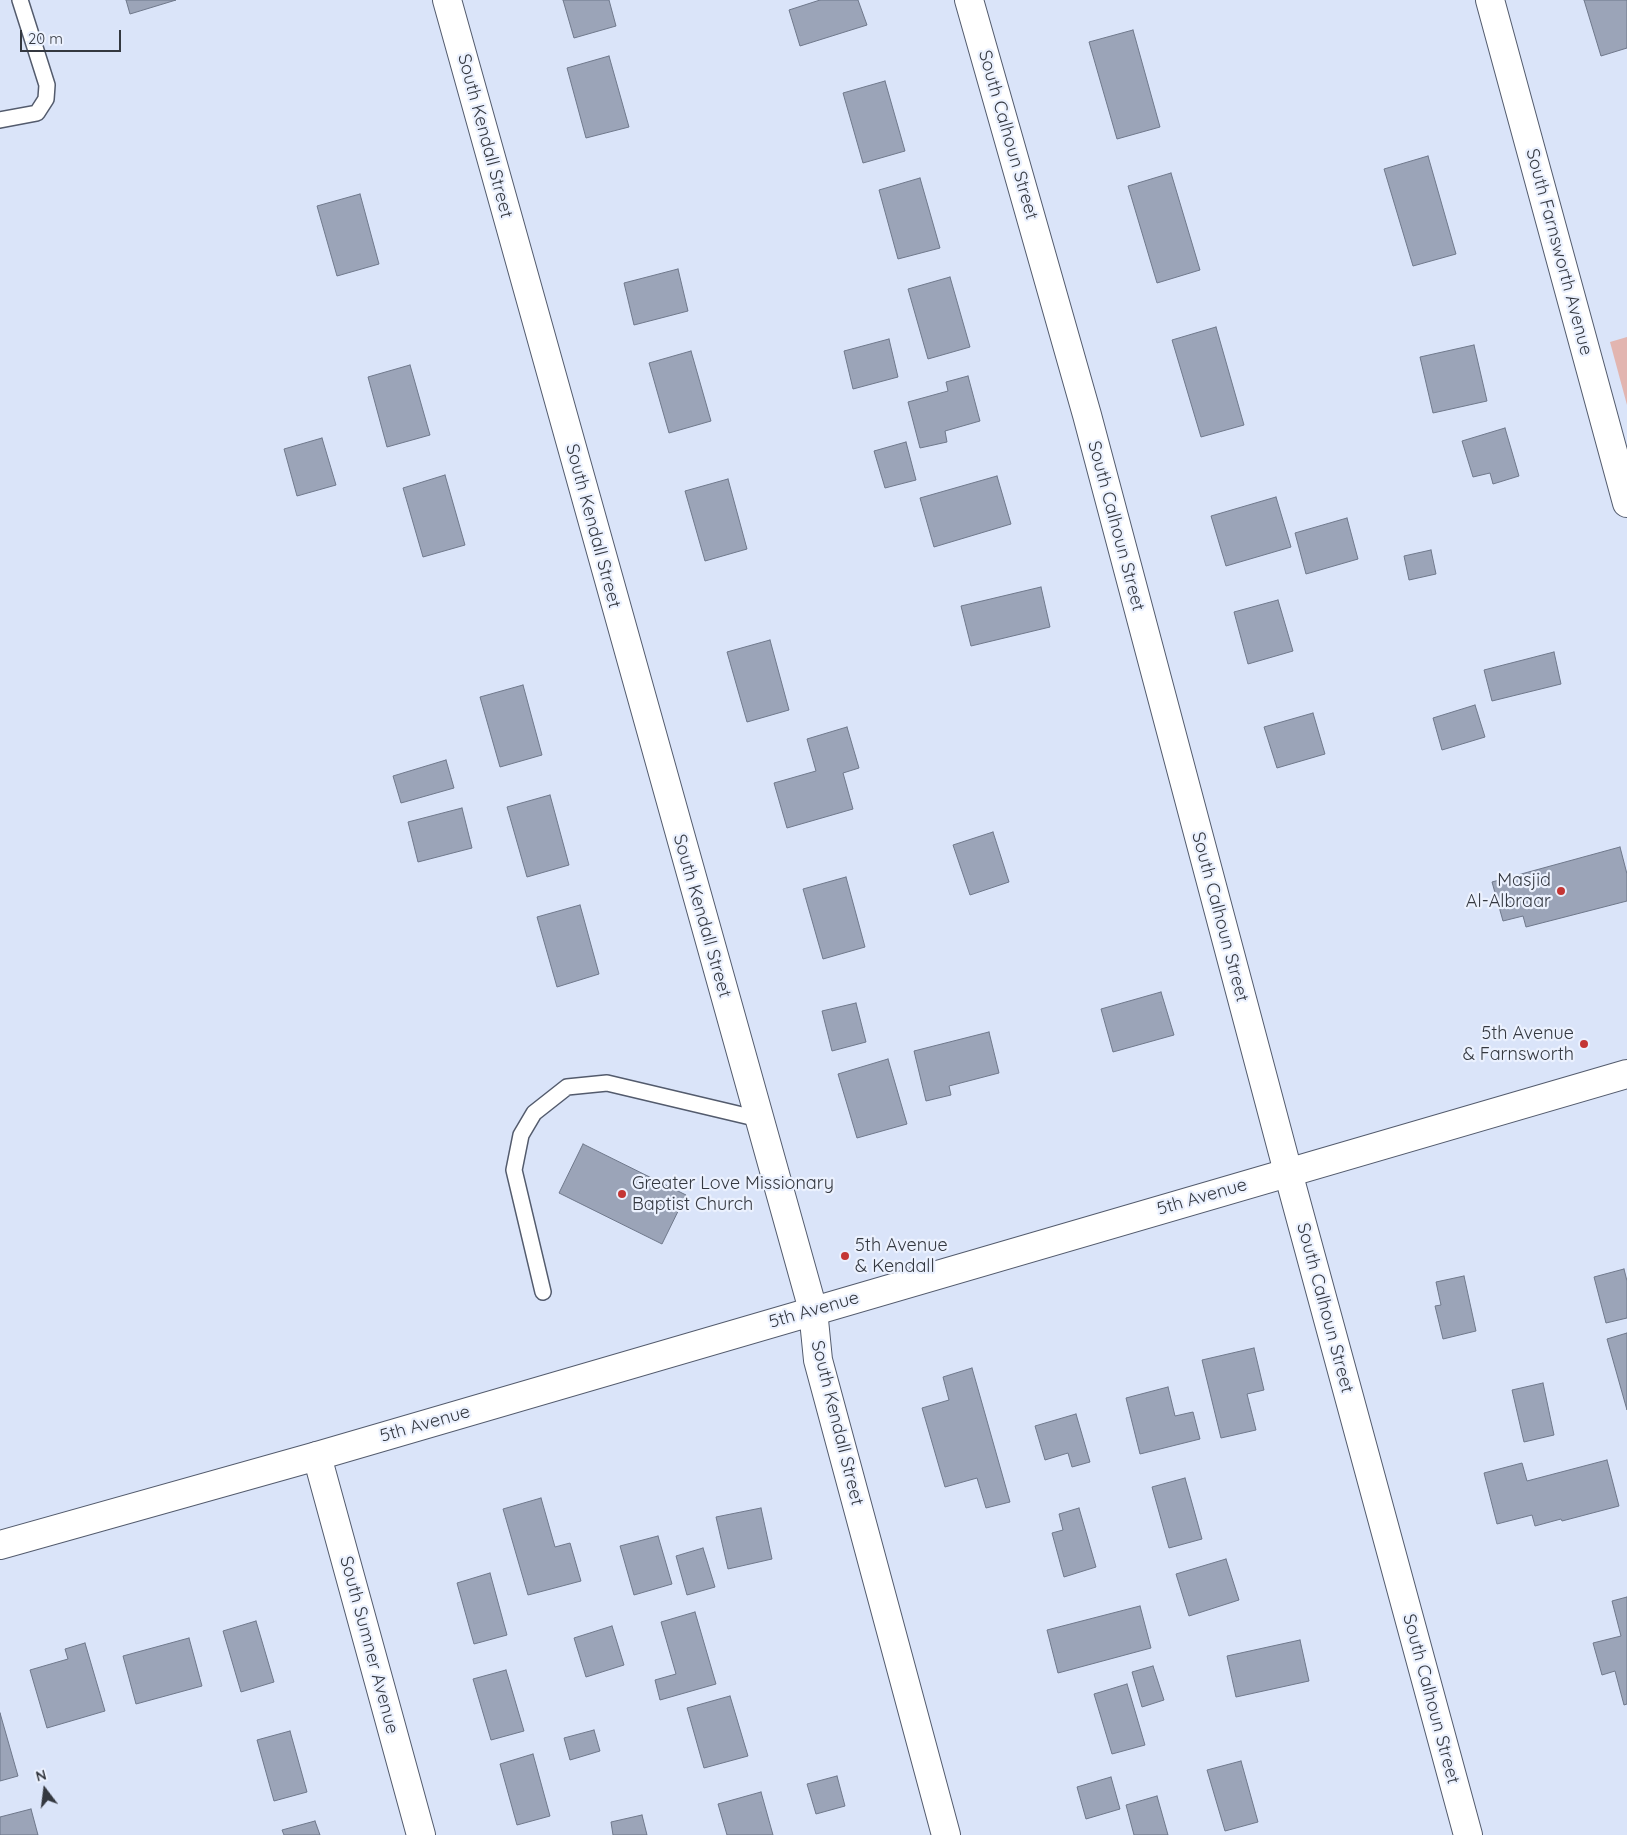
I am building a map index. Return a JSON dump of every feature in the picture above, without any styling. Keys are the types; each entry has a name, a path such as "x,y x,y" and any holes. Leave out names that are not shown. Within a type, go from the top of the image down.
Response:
{"street":[{"name":"South Kendall Street","path":"447,0 813,1310 818,1360 946,1835"},
{"name":"South Calhoun Street","path":"969,0 1087,415 1288,1172 1468,1835"},
{"name":"South Farnsworth Avenue","path":"1490,0 1627,503"},
{"name":"5th Avenue","path":"0,1545 317,1456 1627,1074"},
{"name":"South Sumner Avenue","path":"317,1456 421,1835"}],"lane":[{"path":"0,120 37,113 46,99 47,85 20,0"},
{"path":"543,1292 514,1170 521,1135 534,1113 567,1087 607,1084 759,1119"}],"shaded area":[{"path":"1627,337 1627,405 1610,342"}],"building":[{"path":"126,0 176,0 130,14"},
{"path":"563,0 609,0 616,26 574,38"},
{"path":"820,0 858,0 867,25 800,46 789,10"},
{"path":"1584,0 1627,0 1627,48 1601,56"},
{"path":"1133,30 1160,127 1117,139 1089,42"},
{"path":"609,56 629,127 586,138 567,68"},
{"path":"885,81 905,151 863,163 843,93"},
{"path":"1428,156 1456,254 1413,266 1384,169"},
{"path":"1171,173 1200,270 1157,283 1128,186"},
{"path":"920,178 940,248 898,259 879,190"},
{"path":"360,194 379,264 337,276 317,206"},
{"path":"678,269 688,311 634,325 624,283"},
{"path":"950,277 970,347 928,359 908,289"},
{"path":"1216,327 1244,425 1201,437 1172,340"},
{"path":"889,339 898,377 853,389 844,351"},
{"path":"1474,345 1487,401 1433,413 1420,357"},
{"path":"691,351 711,421 669,433 649,363"},
{"path":"410,365 430,435 387,447 368,377"},
{"path":"968,376 980,421 945,431 947,442 920,448 908,402 948,391 946,382"},
{"path":"1505,428 1519,476 1493,484 1490,473 1473,477 1462,441"},
{"path":"322,438 336,485 297,496 284,449"},
{"path":"906,442 916,480 885,488 874,451"},
{"path":"445,475 465,545 423,557 403,488"},
{"path":"997,476 1011,524 934,547 920,498"},
{"path":"728,479 747,549 705,561 685,491"},
{"path":"1276,497 1291,547 1226,566 1211,516"},
{"path":"1347,518 1358,559 1306,574 1295,533"},
{"path":"1431,550 1436,574 1409,580 1404,556"},
{"path":"1041,587 1050,627 971,646 961,606"},
{"path":"1278,600 1293,651 1248,664 1234,612"},
{"path":"770,640 789,710 747,722 727,652"},
{"path":"1554,652 1561,684 1492,701 1484,670"},
{"path":"523,685 542,755 500,767 480,697"},
{"path":"1475,705 1485,737 1442,750 1433,718"},
{"path":"1313,713 1325,754 1277,768 1264,727"},
{"path":"847,727 859,768 843,773 853,809 787,828 774,783 816,771 807,739"},
{"path":"446,760 454,788 401,803 393,776"},
{"path":"550,795 569,865 527,877 507,807"},
{"path":"462,808 472,848 418,862 408,822"},
{"path":"993,832 1009,882 970,895 953,845"},
{"name":"Masjid Al-Albraar","path":"1620,847 1627,874 1627,901 1526,927 1523,916 1503,921 1492,882"},
{"path":"846,877 865,947 823,959 803,889"},
{"path":"580,905 599,974 557,987 537,917"},
{"path":"1161,992 1174,1035 1113,1052 1101,1009"},
{"path":"856,1003 866,1042 832,1051 822,1011"},
{"path":"989,1032 999,1073 949,1086 951,1095 926,1101 914,1051"},
{"path":"888,1059 907,1124 857,1138 838,1074"},
{"name":"Greater Love Missionary Baptist Church","path":"583,1144 686,1195 662,1244 559,1193"},
{"path":"1624,1269 1627,1281 1627,1318 1606,1323 1594,1277"},
{"path":"1464,1276 1476,1331 1443,1339 1435,1306 1441,1305 1436,1282"},
{"path":"1627,1333 1627,1410 1607,1339"},
{"path":"1254,1348 1264,1390 1247,1394 1256,1430 1221,1438 1202,1360"},
{"path":"972,1368 1010,1502 986,1508 977,1478 945,1487 922,1408 949,1400 943,1377"},
{"path":"1543,1383 1554,1435 1524,1442 1512,1390"},
{"path":"1168,1387 1175,1416 1193,1412 1200,1439 1140,1454 1126,1398"},
{"path":"1076,1414 1090,1462 1072,1467 1068,1453 1045,1460 1035,1426"},
{"path":"1607,1460 1619,1506 1535,1526 1532,1515 1497,1524 1484,1473 1522,1463 1527,1481"},
{"path":"1185,1478 1202,1539 1169,1548 1152,1487"},
{"path":"541,1498 555,1547 570,1543 581,1581 528,1595 503,1509"},
{"path":"761,1508 772,1559 728,1569 716,1517"},
{"path":"1079,1508 1096,1567 1064,1577 1052,1533 1063,1530 1059,1514"},
{"path":"658,1536 672,1584 634,1595 620,1546"},
{"path":"703,1548 715,1587 687,1595 676,1556"},
{"path":"1226,1559 1239,1600 1189,1616 1176,1574"},
{"path":"490,1573 507,1635 474,1644 457,1583"},
{"path":"1627,1597 1627,1704 1624,1705 1615,1671 1602,1675 1593,1643 1621,1636 1612,1601"},
{"path":"1140,1606 1151,1648 1058,1673 1047,1630"},
{"path":"695,1612 716,1684 660,1700 655,1680 676,1674 661,1622"},
{"path":"256,1621 274,1682 241,1692 223,1631"},
{"path":"612,1626 624,1665 586,1677 574,1638"},
{"path":"189,1638 202,1686 136,1704 123,1656"},
{"path":"1300,1640 1309,1681 1236,1697 1227,1656"},
{"path":"85,1643 105,1711 47,1728 30,1670 68,1659 65,1649"},
{"path":"1153,1666 1164,1700 1142,1707 1132,1672"},
{"path":"506,1670 524,1731 491,1740 473,1679"},
{"path":"1127,1684 1145,1745 1112,1754 1094,1694"},
{"path":"730,1696 748,1756 704,1768 687,1708"},
{"path":"0,1713 18,1776 0,1781"},
{"path":"594,1730 600,1751 570,1760 564,1738"},
{"path":"290,1731 307,1792 274,1801 257,1740"},
{"path":"533,1754 550,1816 517,1825 500,1764"},
{"path":"1241,1761 1258,1822 1225,1831 1207,1770"},
{"path":"837,1776 845,1806 816,1814 807,1784"},
{"path":"1111,1777 1120,1809 1086,1819 1077,1787"},
{"path":"761,1792 773,1835 727,1835 718,1804"},
{"path":"1157,1796 1168,1835 1134,1835 1126,1805"},
{"path":"31,1809 38,1835 0,1835 0,1817"},
{"path":"642,1815 647,1835 613,1835 611,1822"},
{"path":"315,1821 320,1835 284,1835 282,1830"}],"place":[{"name":"Masjid Al-Albraar","path":"1561,891"},
{"name":"5th Avenue & Farnsworth","path":"1584,1044"},
{"name":"Greater Love Missionary Baptist Church","path":"622,1194"},
{"name":"5th Avenue & Kendall","path":"845,1256"}]}
